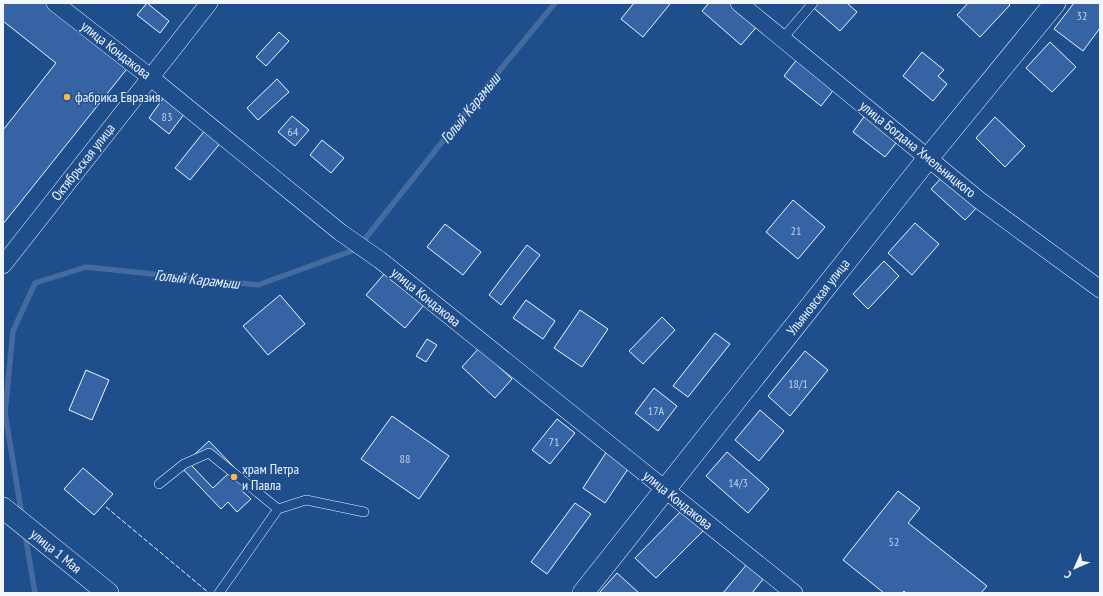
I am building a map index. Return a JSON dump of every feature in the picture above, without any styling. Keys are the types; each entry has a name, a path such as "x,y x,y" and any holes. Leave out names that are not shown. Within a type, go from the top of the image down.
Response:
{"street":[{"name":"улица Кондакова","path":"55,3 150,77 340,232 380,260 794,593"},
{"name":"Октябрьская улица","path":"3,265 209,3"},
{"name":"улица Богдана Хмельницкого","path":"739,3 929,157 979,200 1100,290"},
{"name":"Ульяновская улица","path":"583,593 929,157 1055,3"},
{"name":"улица 1 Мая","path":"3,508 108,593"}],"lane":[{"path":"783,38 813,3"},
{"path":"159,484 184,464 209,453 278,509"},
{"path":"219,593 278,509 306,500 364,512"}],"building":[{"name":"фабрика Евразия","path":"3,3 62,3 134,60 3,224 3,130 56,63 3,21"},
{"path":"147,3 169,21 160,33 137,15"},
{"path":"634,3 670,4 643,37 621,19"},
{"path":"709,3 734,3 759,24 741,45 702,11"},
{"path":"808,3 847,3 857,12 840,31"},
{"path":"968,3 1008,3 1010,5 980,37 957,15"},
{"path":"1074,3 1100,3 1100,28 1083,51 1054,29"},
{"path":"279,32 289,41 266,66 256,57"},
{"path":"1050,42 1076,67 1052,92 1026,68"},
{"path":"922,52 944,70 938,76 947,84 933,101 903,76"},
{"path":"798,58 835,88 821,106 784,76"},
{"path":"277,79 289,92 258,120 247,108"},
{"path":"164,97 185,113 169,134 149,118"},
{"path":"871,107 904,133 885,157 853,132"},
{"path":"292,116 309,130 295,146 278,132"},
{"path":"995,117 1025,146 1005,167 976,138"},
{"path":"206,129 222,141 190,180 175,168"},
{"path":"322,140 344,158 331,173 310,155"},
{"path":"947,172 981,203 965,220 931,189"},
{"path":"793,200 825,227 798,259 766,232"},
{"path":"915,223 939,244 912,275 888,253"},
{"path":"445,224 481,252 463,275 427,247"},
{"path":"527,245 540,255 501,305 489,295"},
{"path":"884,261 899,276 868,309 853,294"},
{"path":"385,273 424,305 405,328 366,295"},
{"path":"280,295 305,324 268,355 243,326"},
{"path":"526,300 555,321 543,339 513,318"},
{"path":"580,310 608,329 582,367 554,348"},
{"path":"662,317 675,330 643,364 629,351"},
{"path":"715,333 730,344 688,397 673,386"},
{"path":"427,339 437,345 426,362 416,356"},
{"path":"479,348 512,379 495,398 462,367"},
{"path":"805,351 828,370 790,416 768,396"},
{"path":"86,370 109,380 92,420 69,410"},
{"path":"654,388 677,406 658,431 635,413"},
{"path":"760,410 784,431 759,461 735,440"},
{"path":"392,416 449,456 419,499 361,459"},
{"path":"557,419 575,433 550,464 532,450"},
{"name":"храм Петра и Павла","path":"209,441 249,483 241,490 251,499 237,512 228,502 221,509 181,467","holes":["208,449 230,472 213,488 191,465"]},
{"path":"607,451 630,466 605,503 583,488"},
{"path":"727,452 769,489 748,513 706,476"},
{"path":"83,468 113,494 94,515 64,489"},
{"path":"898,491 920,508 908,523 987,586 981,593 906,593 904,591 902,593 884,593 843,560"},
{"path":"575,503 591,514 547,574 531,562"},
{"path":"684,508 705,529 656,578 635,558"},
{"path":"747,564 764,578 752,593 723,593"},
{"path":"617,573 639,593 599,593"}],"waterway":[{"name":"Голый Карамыш","path":"22,516 5,413 13,331 35,283 86,267 258,285 357,249 555,3"},
{"name":"Голый Карамыш","path":"25,534 35,593"}],"fence":[{"path":"106,507 209,593"}],"place":[{"name":"фабрика Евразия","path":"67,97"},
{"name":"храм Петра и Павла","path":"234,477"}]}
